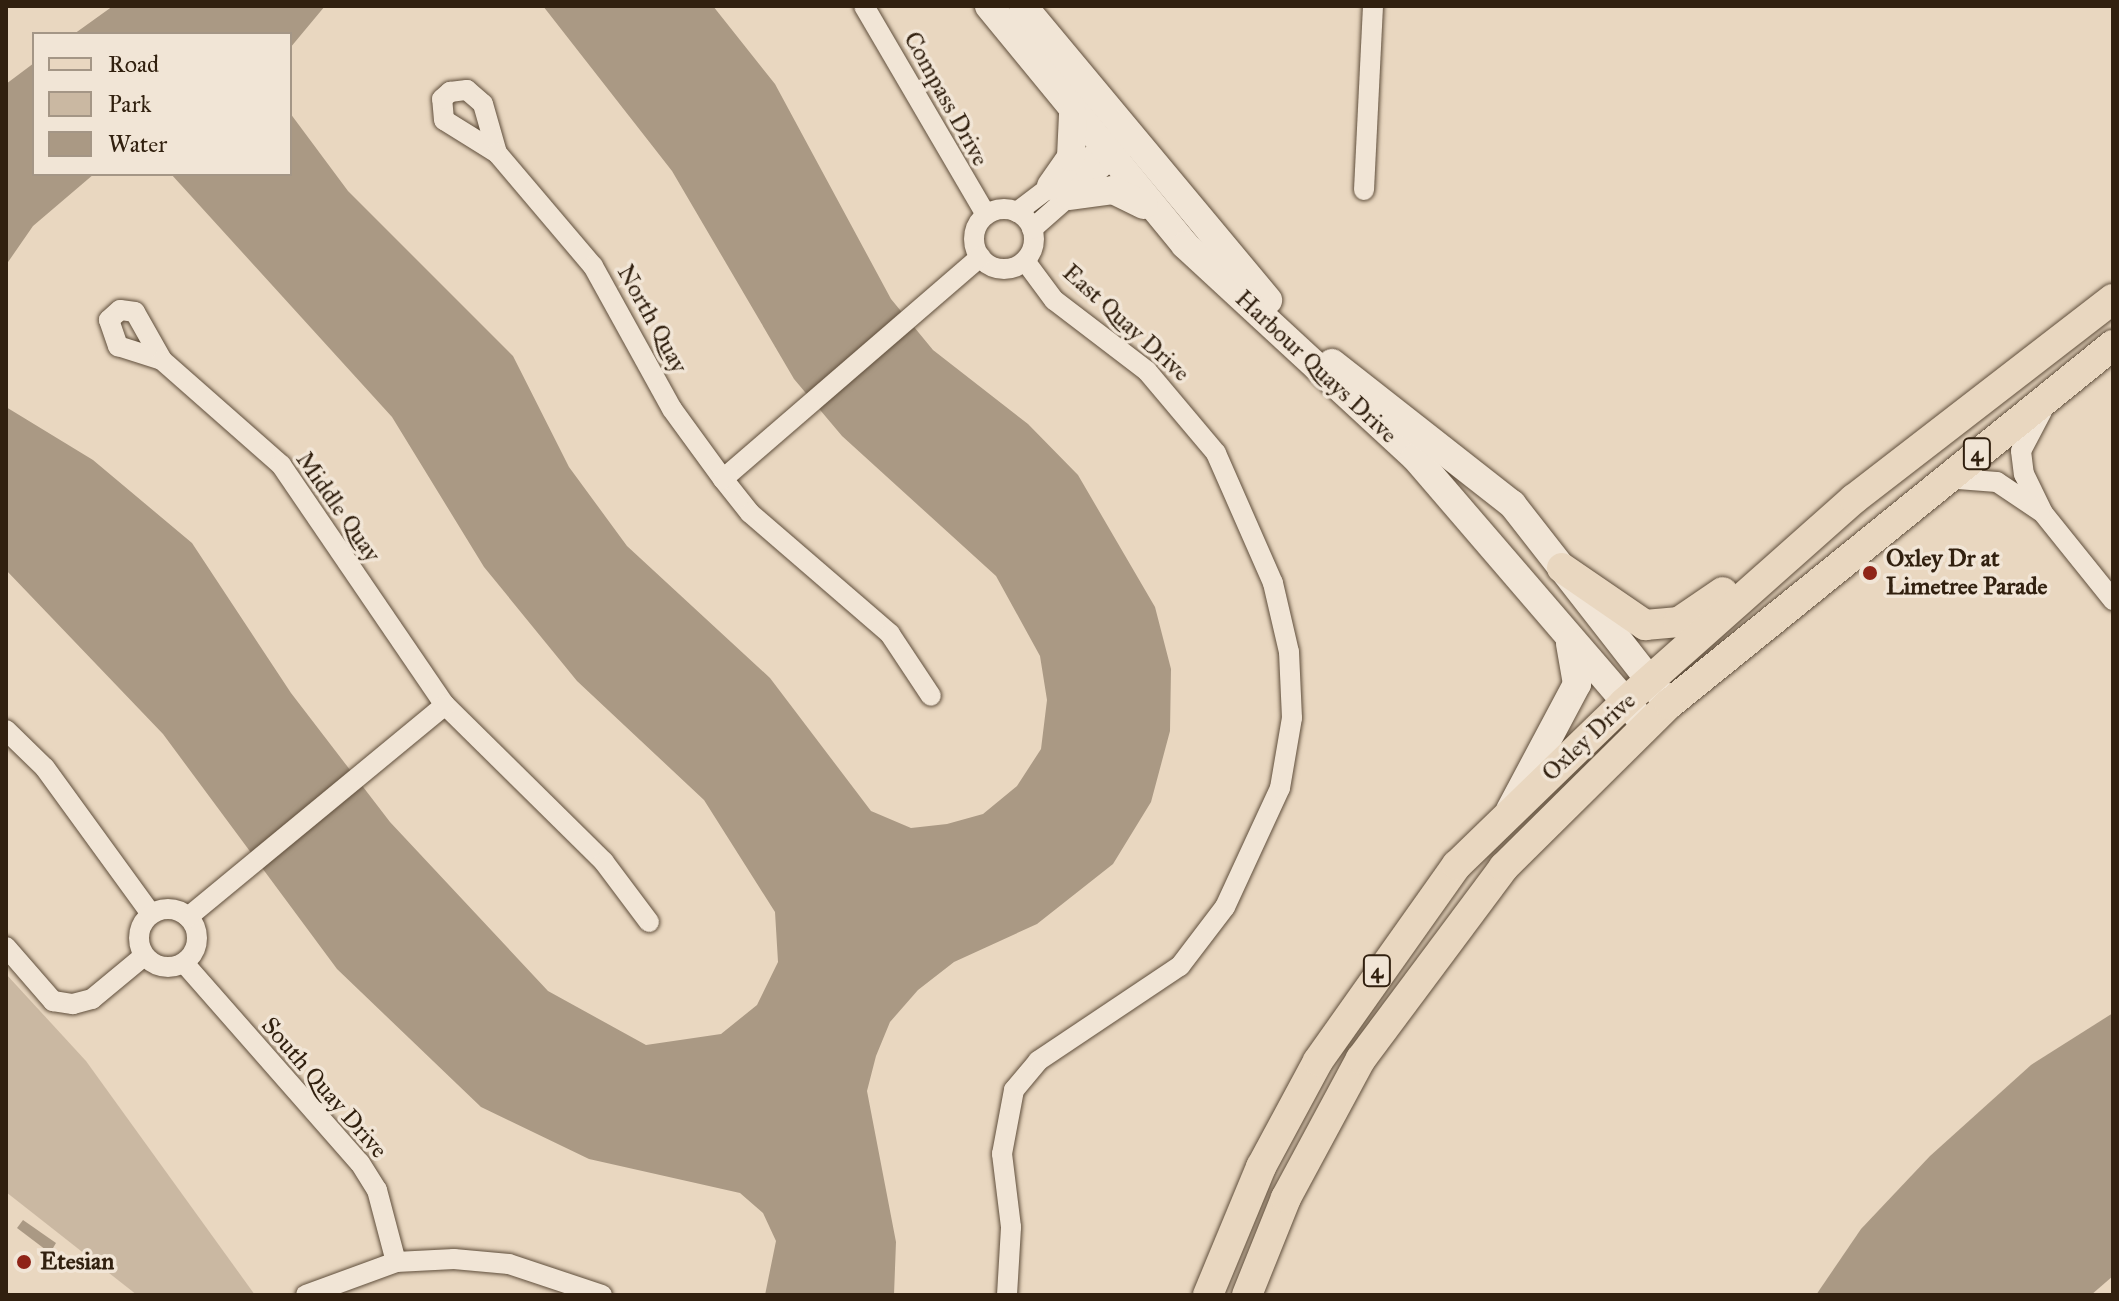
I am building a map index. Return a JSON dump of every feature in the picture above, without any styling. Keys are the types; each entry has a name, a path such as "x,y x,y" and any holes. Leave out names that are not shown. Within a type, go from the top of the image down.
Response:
{"main road":[{"name":"Oxley Drive","path":"1208,1295 1261,1167 1336,1031 1414,918 1510,810 1624,703 1854,499 2113,299"},
{"name":"Oxley Drive","path":"1247,1295 1286,1198 1396,1006 1504,867 1669,704 2113,345"},
{"path":"1562,568 1633,622 1667,626 1854,499"}],"street":[{"name":"Compass Drive","path":"864,6 986,215"},
{"name":"Harbour Quays Drive","path":"989,6 1073,115 1155,212 1415,457 1646,726"},
{"name":"Harbour Quays Drive","path":"1023,6 1311,344 1475,468 1562,568 1669,704"},
{"path":"1364,190 1373,6"},
{"path":"1073,115 1071,157 1061,191 1032,229 1025,261 1006,269 980,257 974,235 986,215 1017,212 1061,191 1130,134"},
{"name":"North Quay","path":"497,153 601,277 672,409 750,513 890,634 931,696"},
{"path":"1061,191 1113,190 1155,212"},
{"path":"1017,212 1032,229"},
{"path":"723,479 928,308 980,257"},
{"name":"East Quay Drive","path":"1007,1295 1011,1227 1002,1154 1014,1090 1038,1061 1180,966 1225,907 1280,788 1292,718 1289,652 1273,583 1216,453 1147,371 1054,300 1025,261"},
{"name":"Middle Quay","path":"162,360 281,465 445,705 604,862 649,922"},
{"path":"2043,513 2021,451 2050,397"},
{"path":"1945,478 1997,482 2043,513 2113,600"},
{"path":"1510,810 1577,684 1569,639"},
{"path":"188,917 445,705"},
{"path":"6,730 45,768 151,914"},
{"path":"168,908 188,917 197,939 184,963 162,967 144,956 139,932 151,914 168,908"},
{"path":"6,947 53,1001 73,1004 92,999 144,956"},
{"name":"South Quay Drive","path":"184,963 360,1163 377,1190 396,1262"},
{"path":"306,1295 396,1262 509,1264 602,1295"}],"green space":[{"path":"6,974 86,1061 255,1295 137,1295 6,1192"}],"water":[{"path":"113,6 325,6 292,46 292,32 77,32"},
{"path":"543,6 713,6 775,84 891,299 933,350 1028,424 1078,475 1155,607 1171,669 1170,731 1151,802 1113,864 1037,924 954,962 918,990 890,1022 876,1056 867,1091 896,1242 894,1295 765,1295 776,1241 763,1213 740,1193 589,1159 481,1107 337,969 163,734 6,570 6,407 93,460 192,543 291,693 390,822 548,991 646,1045 721,1034 757,1005 778,962 775,912 704,800 577,681 484,567 392,417 173,176 292,176 292,116 348,191 513,356 569,467 627,546 770,678 871,811 911,828 947,824 983,814 1017,786 1041,749 1047,700 1040,656 996,576 842,436 794,379 672,171"},
{"path":"32,64 32,176 92,176 33,226 6,265 6,84"},
{"path":"2113,1013 2113,1276 2091,1295 1816,1295 1861,1229 1930,1156 2031,1065"},
{"path":"23,1220 56,1243 50,1253 17,1228"}],"place":[{"name":"Oxley Dr at Limetree Parade","path":"1870,573"},
{"name":"Etesian","path":"24,1262"}]}
